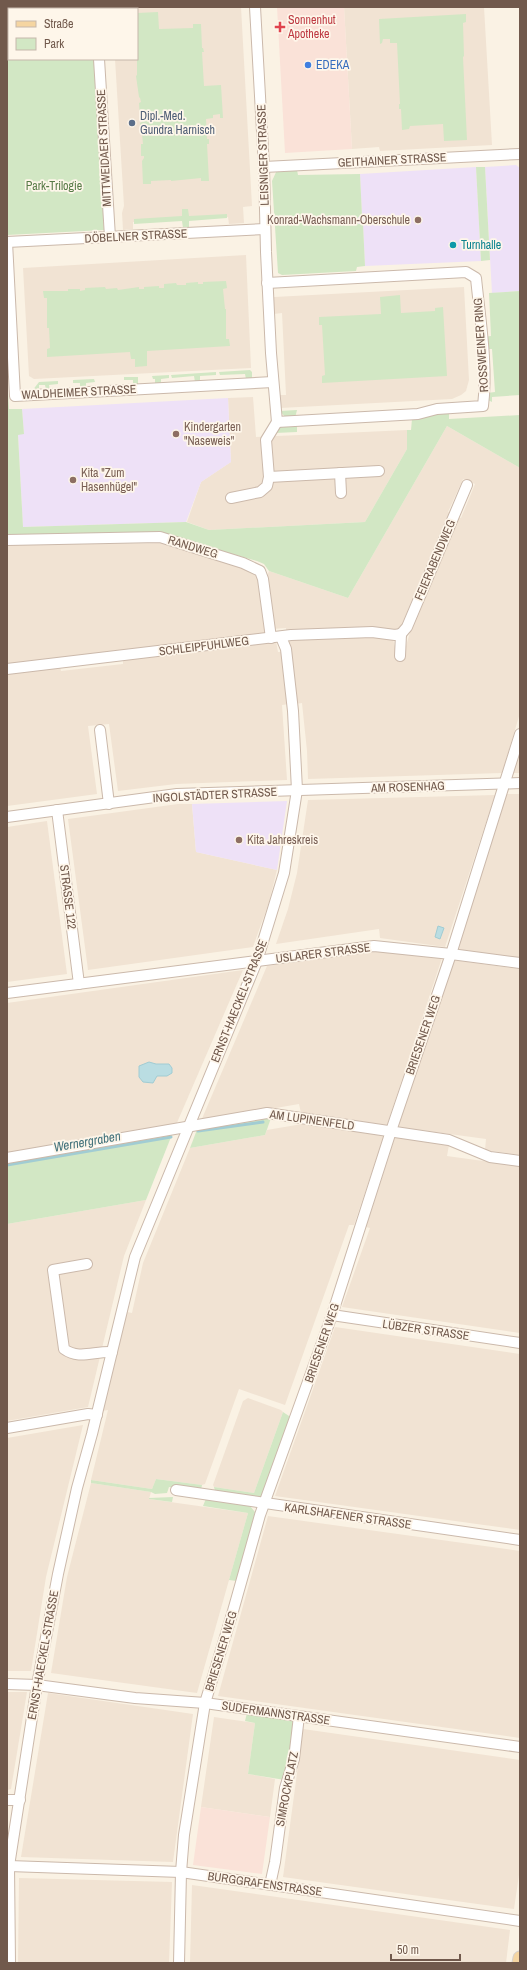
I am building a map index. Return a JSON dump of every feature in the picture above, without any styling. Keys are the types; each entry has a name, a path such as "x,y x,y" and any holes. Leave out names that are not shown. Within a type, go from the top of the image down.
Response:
{"main road":[{"path":"519,1963 520,1958"}],"street":[{"name":"LEISNIGER STRASSE","path":"255,7 264,168 267,283 272,382 277,422"},
{"name":"MITTWEIDAER STRASSE","path":"99,60 110,237"},
{"name":"GEITHAINER STRASSE","path":"264,168 520,154"},
{"name":"DÖBELNER STRASSE","path":"7,242 265,229"},
{"name":"WALDHEIMER STRASSE","path":"7,242 15,396 272,382"},
{"name":"ROSSWEINER RING","path":"267,283 466,272 476,278 481,333 484,394 483,406 437,409 418,414 277,422"},
{"path":"231,498 260,492 267,486 269,477 266,440 277,422"},
{"path":"269,477 379,471"},
{"path":"340,473 341,494"},
{"name":"FEIERABENDWEG","path":"401,634 407,627 467,485"},
{"name":"RANDWEG","path":"7,540 160,538 243,563 260,571 276,637"},
{"name":"SCHLEIPFUHLWEG","path":"7,669 276,637 331,633 401,634"},
{"path":"400,656 401,634"},
{"name":"ERNST-HAECKEL-STRASSE","path":"10,1963 8,1937 9,1866 36,1685 64,1546 81,1471 97,1416 135,1257 188,1126 258,961 284,873 297,790 293,711 286,649 276,637"},
{"path":"100,730 109,804"},
{"name":"BRIESENER WEG","path":"179,1963 181,1872 184,1835 205,1703 260,1515 332,1314 391,1131 451,954 520,734"},
{"name":"AM ROSENHAG","path":"297,790 520,783"},
{"name":"INGOLSTÄDTER STRASSE","path":"7,817 177,794 297,790"},
{"name":"STRASSE 122","path":"57,810 79,984"},
{"name":"USLARER STRASSE","path":"7,993 374,946 520,963"},
{"name":"AM LUPINENFELD","path":"7,1158 267,1113 449,1140 490,1157 520,1161"},
{"path":"87,1264 53,1270 64,1349 75,1356 103,1351 112,1352"},
{"name":"LÜBZER STRASSE","path":"332,1314 520,1343"},
{"path":"7,1428 88,1414 97,1416"},
{"name":"KARLSHAFENER STRASSE","path":"176,1490 254,1500 265,1504 520,1540"},
{"name":"SUDERMANNSTRASSE","path":"7,1684 36,1685 135,1698 205,1703 520,1747"},
{"name":"SIMROCKPLATZ","path":"270,1885 275,1862 285,1788 294,1759 299,1716"},
{"path":"7,1800 20,1800"},
{"name":"BURGGRAFENSTRASSE","path":"9,1866 181,1872 520,1921"}],"shaded area":[{"path":"241,7 252,206 243,207 244,223 229,224 228,217 133,222 133,229 123,230 122,213 124,206 115,60 138,60 138,8 111,8"},
{"path":"277,7 344,7 352,149 285,153"},
{"path":"344,7 484,7 492,145 380,151 379,147 352,149"},
{"path":"516,165 520,168 520,291 492,293 485,167"},
{"name":"Konrad-Wachsmann-Oberschule","path":"476,167 481,261 365,266 363,224 358,224 358,216 362,216 360,174"},
{"path":"246,255 251,368 34,379 29,376 23,268"},
{"path":"464,287 469,380 466,391 461,395 452,399 280,408 279,395 286,395 282,313 274,314 274,297"},
{"path":"253,397 256,437 407,430 407,449 365,522 209,530 187,522 201,482 231,462 228,398"},
{"path":"228,398 231,462 201,482 186,522 23,527 18,434 24,434 22,409"},
{"path":"447,426 520,468 520,713 502,773 308,779 307,751 302,703 295,704 287,640 366,637 393,639 397,657 403,657 410,632 458,517 461,518 475,484 463,479 448,512 451,514 400,630 286,632 286,628 272,629 266,579 269,571 348,598"},
{"path":"166,543 260,574 267,634 7,665 7,545"},
{"path":"276,641 278,652 283,652 289,704 282,705 287,780 176,784 118,791 109,724 88,726 97,794 7,806 7,673 60,667 61,671 123,664 123,659"},
{"path":"520,750 520,773 513,773"},
{"path":"507,794 520,794 520,958 456,949"},
{"path":"495,795 445,947 380,938 379,929 276,944 288,909 297,873 308,800"},
{"name":"Kita Jahreskreis","path":"287,801 277,870 196,852 192,804"},
{"path":"178,804 192,804 196,852 277,870 269,902 253,947 88,970 68,819"},
{"path":"47,821 67,974 7,982 7,827"},
{"path":"382,950 442,958 387,1125 301,1113 299,1104 201,1121 267,966"},
{"path":"453,960 520,969 520,1155 485,1150 486,1139 398,1127"},
{"path":"243,970 176,1125 7,1154 7,1003"},
{"path":"302,1124 384,1136 354,1225 349,1225 285,1405 239,1389 205,1484 202,1485 156,1479 152,1489 91,1480 108,1410 102,1411 127,1312 132,1313 143,1263 190,1148 265,1135 267,1130"},
{"path":"395,1137 449,1145 447,1156 520,1166 520,1333 342,1307 370,1228 366,1227"},
{"path":"146,1200 124,1256 88,1407 7,1421 7,1224"},
{"path":"335,1327 520,1354 520,1530 275,1496"},
{"path":"248,1398 283,1412 254,1493 214,1487 213,1485 243,1401"},
{"path":"83,1425 46,1577 31,1671 7,1671 7,1438"},
{"path":"91,1483 151,1492 149,1499 248,1513 197,1693 51,1673 67,1577"},
{"path":"268,1516 520,1551 520,1738 218,1696"},
{"path":"7,1692 27,1692 11,1789 7,1790"},
{"path":"48,1693 193,1714 173,1862 21,1857"},
{"path":"214,1717 255,1723 248,1774 275,1779 270,1817 201,1807"},
{"path":"303,1729 520,1760 520,1868 514,1909 283,1877"},
{"path":"201,1807 270,1817 262,1874 193,1865"},
{"path":"19,1878 172,1882 169,1963 18,1963"},
{"path":"192,1885 510,1930 506,1963 190,1963"}],"green space":[{"name":"Park-Trilogie","path":"7,7 91,7 8,8 8,60 94,60 104,230 7,235"},
{"path":"158,12 159,29 193,28 193,24 201,24 202,48 204,52 202,52 204,86 221,85 223,118 220,118 220,114 213,115 213,118 206,119 207,139 209,139 209,144 207,144 209,181 201,181 201,178 151,181 151,184 143,184 142,161 144,156 141,156 141,144 143,144 142,134 140,134 140,123 142,122 140,118 139,103 141,102 136,76 138,60 138,13"},
{"path":"466,14 466,22 463,23 463,57 467,140 444,141 443,124 410,126 409,129 402,130 401,109 399,109 397,43 390,43 390,39 383,39 382,43 380,44 379,19"},
{"path":"476,167 485,167 490,260 481,261"},
{"path":"277,170 297,170 298,175 360,174 362,216 358,217 358,224 363,224 365,266 357,267 356,271 282,275 278,273 272,181"},
{"path":"182,209 188,209 189,216 227,214 227,218 189,221 189,227 183,228 182,221 134,224 134,219 182,216"},
{"path":"226,281 227,288 223,289 226,309 226,339 229,339 230,346 147,351 147,366 135,367 135,359 131,359 130,352 47,357 47,349 50,348 49,328 47,328 47,298 44,298 43,291 68,291 68,289 80,289 80,291 85,290 85,288 105,287 106,289 117,288 118,290 139,287 139,289 144,289 144,287 159,286 159,288 164,288 164,284 176,283 177,285 186,285 186,283 198,282 198,284 203,284 203,282"},
{"path":"520,291 520,395 492,397 492,402 488,400 487,393 495,392 492,349 485,349 484,337 491,336 489,293"},
{"path":"400,295 401,313 435,311 435,308 443,307 447,376 322,383 322,376 325,375 322,325 319,325 319,317 381,314 380,297"},
{"path":"250,370 252,372 252,379 246,379 245,374 220,375 219,372"},
{"path":"216,372 216,375 200,376 200,382 195,382 194,376 172,378 171,375"},
{"path":"169,375 169,378 161,379 161,384 155,384 155,379 153,379 152,376"},
{"path":"7,376 9,409 22,409 24,434 18,435 23,527 186,522 209,530 365,522 407,449 407,430 411,430 412,419 449,411 449,419 520,415 520,468 447,426 348,598 269,571 264,564 257,561 166,535 7,536"},
{"path":"124,377 138,377 138,384 133,385 133,380 124,380"},
{"path":"94,379 95,382 86,383 86,388 80,388 80,383 73,383 73,380"},
{"path":"58,381 58,384 49,385 50,390 46,390 45,385 39,385 39,390 32,391 39,382"},
{"path":"297,410 295,418 286,418 280,411"},
{"path":"280,425 297,425 297,432 275,433"},
{"path":"261,1116 271,1118 265,1135 190,1148 198,1127"},
{"path":"173,1132 146,1200 7,1224 7,1161"},
{"path":"283,1412 292,1418 263,1496 258,1498 215,1491 214,1487 254,1493"},
{"path":"156,1479 202,1485 201,1490 169,1487 167,1493 155,1494 151,1492 91,1483 91,1480 152,1489"},
{"path":"207,1496 250,1506 255,1512 237,1581 229,1580 248,1513 203,1506"},
{"path":"173,1497 172,1502 149,1499 149,1498"},
{"path":"247,1713 294,1720 295,1728 285,1780 248,1774 255,1723 245,1721"}],"water":[{"path":"438,926 444,928 440,939 435,937"},
{"path":"149,1062 156,1064 169,1064 172,1068 172,1073 167,1076 157,1076 153,1083 143,1082 139,1077 139,1066"}],"waterway":[{"name":"Wernergraben","path":"198,1131 263,1122"},
{"name":"Wernergraben","path":"7,1165 171,1137"}],"place":[{"name":"Sonnenhut Apotheke","path":"280,27"},
{"name":"EDEKA","path":"308,65"},
{"name":"Dipl.-Med. Gundra Harnisch","path":"132,123"},
{"name":"Konrad-Wachsmann-Oberschule","path":"418,220"},
{"name":"Turnhalle","path":"453,245"},
{"name":"Kindergarten \"Naseweis\"","path":"176,434"},
{"name":"Kita \"Zum Hasenhügel\"","path":"73,480"},
{"name":"Kita Jahreskreis","path":"239,840"}]}
